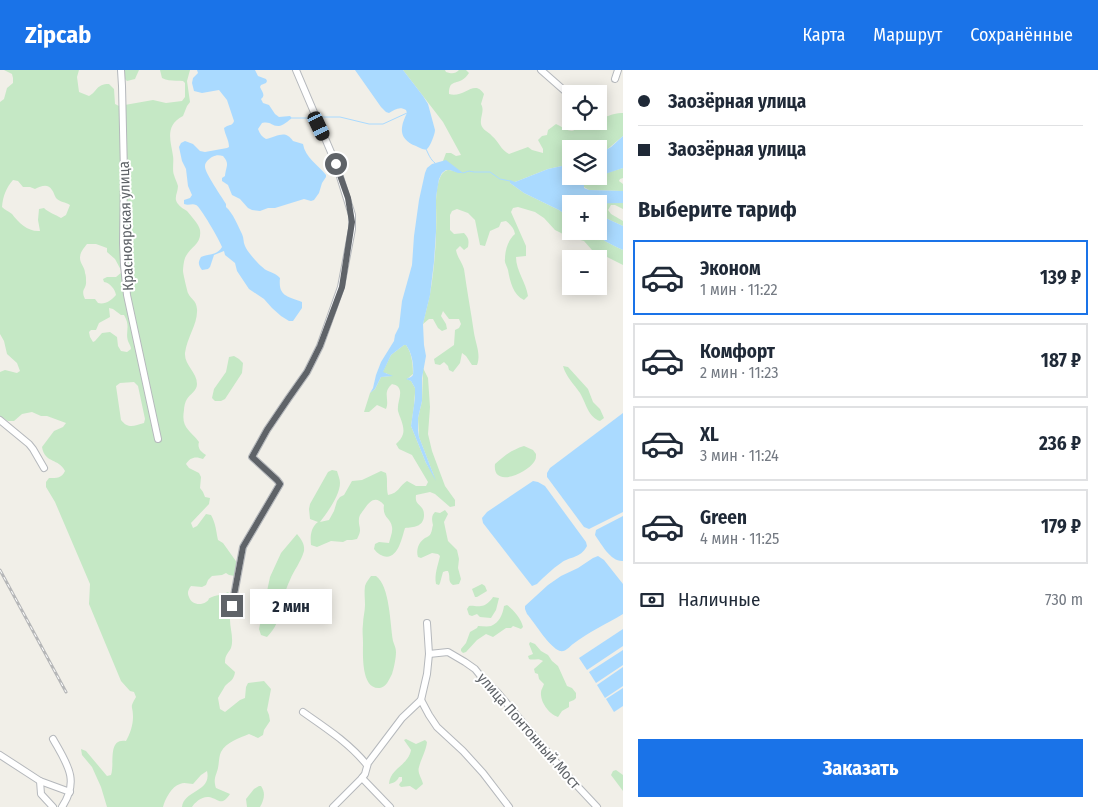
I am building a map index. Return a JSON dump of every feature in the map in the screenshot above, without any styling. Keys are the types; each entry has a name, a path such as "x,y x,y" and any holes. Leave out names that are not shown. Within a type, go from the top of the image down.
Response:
{"street":[{"name":"Красноярская улица","path":"121,70 123,243 127,295 158,438"},
{"path":"232,606 243,547 280,484 252,457 267,430 304,377 320,346 342,287 352,229 352,215 348,198 336,164 296,70"},
{"path":"541,70 562,88"},
{"path":"615,78 618,70"},
{"path":"0,420 29,444 44,468"},
{"path":"333,807 362,778 367,765 402,718 421,700 429,654 427,623"},
{"name":"улица Понтонный Мост","path":"429,654 448,652 475,669 597,807"},
{"path":"421,700 437,727 483,773 509,807"},
{"path":"303,712 329,730 367,765"},
{"path":"53,739 72,778 70,792 62,807"},
{"path":"0,755 40,781 70,792"},
{"path":"362,778 390,807"},
{"path":"40,781 41,794 53,807"}],"green space":[{"path":"4,70 79,70 77,77 79,92 89,96 99,87 109,84 114,89 115,104 119,106 153,100 166,103 182,101 185,97 185,83 183,81 162,78 160,70 190,70 187,81 190,102 183,116 173,124 170,139 173,173 178,186 176,200 195,220 200,230 198,242 186,256 183,267 188,293 196,303 197,309 196,320 188,341 185,357 195,376 197,386 195,391 188,397 183,416 185,425 199,442 200,450 206,455 203,459 196,457 191,459 186,464 189,468 199,473 201,477 200,488 205,497 210,498 209,504 191,523 193,528 197,526 206,514 211,515 218,540 223,543 238,564 235,576 226,573 212,576 206,585 202,587 191,586 188,594 194,603 199,604 228,592 231,596 232,645 226,656 225,663 235,672 233,679 225,686 218,698 220,709 225,712 245,698 248,683 264,681 271,689 267,710 270,721 263,735 258,738 249,734 230,743 221,752 215,785 216,788 230,794 222,801 204,797 192,807 182,807 187,797 205,783 207,771 193,784 182,783 174,787 163,807 107,807 92,767 82,755 81,749 86,751 107,776 111,775 114,748 120,741 126,741 129,735 133,720 132,705 136,697 134,692 130,691 121,681 89,604 90,584 55,502 46,487 46,482 49,478 59,477 65,471 59,464 46,456 42,447 54,431 63,427 66,423 32,412 22,414 14,421 8,421 0,416 0,372 5,370 17,373 20,371 17,363 7,354 0,334 0,102 4,99 7,88 13,83 12,74","holes":["13,180 18,181 23,187 35,189 48,186 57,199 70,205 66,215 61,218 44,208 39,209 40,231 21,224 2,207 5,192","87,244 96,244 107,248 107,252 115,259 122,272 116,277 103,279 104,282 112,287 116,295 106,303 98,303 95,299 85,299 83,291 86,277 80,258 81,252","109,308 124,315 126,319 128,326 127,338 131,349 127,352 121,351 118,346 117,337 110,332 102,333 93,342 90,337 89,332 96,330 99,323 110,317","134,382 138,386 145,419 144,423 129,426 121,420 116,386 120,383"]},
{"path":"125,70 139,70 135,79 127,81 124,78"},
{"path":"403,70 445,70 452,73 466,70 469,73 462,80 451,85 449,94 459,94 476,88 484,94 481,104 483,109 482,126 509,154 528,147 543,153 538,140 542,136 547,135 548,130 556,124 562,127 562,130 607,130 607,116 623,113 623,136 607,150 607,140 562,140 562,166 510,183 524,193 562,212 562,234 555,230 544,218 535,212 518,207 513,208 511,212 526,246 526,256 516,257 528,296 524,300 517,295 513,287 505,262 507,245 515,234 512,227 506,221 501,222 499,227 490,231 485,246 480,245 475,220 468,213 457,209 452,211 450,215 450,230 454,234 464,233 468,240 468,247 464,250 460,246 456,250 464,269 478,349 477,365 472,365 462,353 460,363 453,372 449,370 444,362 440,365 435,364 434,359 454,345 455,330 461,324 459,319 449,319 443,311 441,316 447,329 442,331 433,319 429,319 423,324 433,272 438,183 446,171 462,173 446,161 443,161 446,153 456,156 461,155 443,122"},
{"path":"623,168 623,178 619,181 623,184 623,191 589,190 584,187 584,185 607,185 608,173"},
{"path":"607,203 623,203 623,209 611,205 608,210 623,221 623,226 607,219"},
{"path":"580,240 603,240 623,250 623,265 607,257 607,250 592,250 584,241"},
{"path":"406,345 410,352 413,367 413,374 407,379 411,381 415,388 411,426 426,463 434,476 419,437 418,418 422,401 423,368 428,378 430,407 428,434 445,486 455,500 455,506 450,507 430,492 416,495 416,501 424,511 423,520 418,526 405,528 396,552 388,557 380,555 374,549 375,544 379,542 389,543 392,533 391,524 384,513 384,505 376,500 369,503 360,516 360,530 357,539 343,542 331,541 317,547 311,545 312,532 318,522 310,519 310,504 328,472 332,470 337,471 340,482 333,504 320,522 329,520 337,501 344,495 352,481 362,480 381,471 386,473 388,495 397,491 407,481 416,486 426,486 428,482 412,455 399,449 396,444 402,437 403,431 398,411 400,389 392,384 389,387 387,390 386,409 377,405 369,412 364,412 370,393 375,389 381,377 391,376 382,373 391,355"},
{"path":"234,356 243,363 242,373 225,399 215,401 212,398 214,389 226,372 229,357"},
{"path":"563,366 568,367 588,389 593,402 600,409 604,418 600,421 590,413"},
{"path":"524,446 533,450 536,454 534,462 518,474 504,477 499,476 496,472 495,464 515,449"},
{"path":"445,510 448,514 444,522 448,541 457,550 459,559 458,568 461,579 459,584 453,585 450,582 448,571 443,572 439,585 436,584 440,556 438,554 432,553 421,558 417,554 419,544 430,535 433,525 432,518 435,512 440,513"},
{"path":"297,534 303,544 304,551 287,587 276,624 267,637 261,635 259,629 270,577 281,553"},
{"path":"371,576 376,576 381,581 387,596 396,651 392,674 386,685 380,688 369,684 363,663 365,588"},
{"path":"482,584 487,591 475,597 472,589"},
{"path":"493,597 499,598 496,610 491,618 480,617 477,614 469,615 467,609 469,606 484,605"},
{"path":"507,605 517,615 523,627 521,629 513,626 506,628 493,637 486,634 463,653 461,649 466,643 470,632 478,626 494,625 500,618 504,606"},
{"path":"530,642 548,655 558,666 567,686 576,693 576,698 569,702 569,707 562,711 558,717 548,710 542,700 541,691 544,684 534,669 543,661 529,659 528,656 533,654"},
{"path":"406,739 416,744 425,740 427,742 419,769 423,784 416,790 410,786 401,787 399,785 402,777 389,784 392,774 406,760 411,750 404,740"},
{"path":"616,770 623,775 623,791 611,775"},
{"path":"259,786 263,789 264,794 260,807 247,807 246,799"}],"water":[{"path":"197,70 255,70 258,76 267,81 260,87 263,103 269,105 279,117 290,116 292,118 280,126 262,123 258,129 260,134 266,139 287,135 293,141 303,144 309,157 326,175 314,200 304,199 260,211 248,208 240,199 232,195 228,185 222,181 227,165 223,156 212,157 205,165 210,179 237,224 249,252 263,268 280,278 281,289 285,295 302,302 302,308 293,321 289,321 281,316 264,299 249,289 237,271 235,263 225,255 224,251 214,255 208,269 202,270 199,265 201,257 215,253 222,247 210,224 198,207 195,204 184,204 184,200 192,195 188,186 186,169 179,147 185,141 193,144 200,151 205,152 227,148 229,144 224,128 234,121 227,100 219,90 202,93 194,91 192,83 193,78 198,73"},
{"path":"355,70 403,70 428,104 435,130 430,146 427,149 410,143 403,136 402,128 407,113 406,110 399,108 389,113 386,112"},
{"path":"623,136 623,168 607,173 607,149"},
{"path":"446,160 463,173 446,170 439,179 436,197 434,262 430,295 423,324 426,356 422,378 422,401 418,418 419,437 436,481 426,463 411,426 415,388 411,381 406,379 413,375 413,363 406,345 391,355 383,372 393,376 381,377 375,389 370,393 381,362 394,341 399,327 402,301 412,265 419,200 425,173 432,164"},
{"path":"562,166 562,185 584,185 584,188 589,190 623,191 623,203 607,203 607,195 562,195 562,212 524,193 510,183 510,180 515,182 548,169"},
{"path":"607,219 623,226 623,250 603,240 607,240"},
{"path":"623,413 623,512 589,529 584,527 547,477 547,473 550,468"},
{"path":"533,481 545,486 587,546 581,553 561,563 537,584 532,586 483,523 482,518 487,512"},
{"path":"623,516 623,561 619,561 611,556 595,535 596,530"},
{"path":"598,556 604,560 623,584 623,614 585,636 566,650 560,651 551,645 542,634 527,614 525,606 561,576"},
{"path":"623,629 623,646 587,670 579,658"},
{"path":"623,650 623,665 596,683 589,672"},
{"path":"623,667 623,686 605,698 597,685"},
{"path":"623,688 623,706 614,712 606,699"}],"waterway":[{"path":"320,117 340,117 369,124 383,124 407,113"},
{"path":"292,118 311,118"},
{"path":"426,149 435,163"},
{"path":"463,173 469,171 490,172 500,179 510,181"}],"railway":[{"path":"0,570 66,692"}],"route":[{"path":"232,606 243,547 280,484 252,457 267,430 307,372 320,346 342,287 352,229 352,215 336,164"}]}
